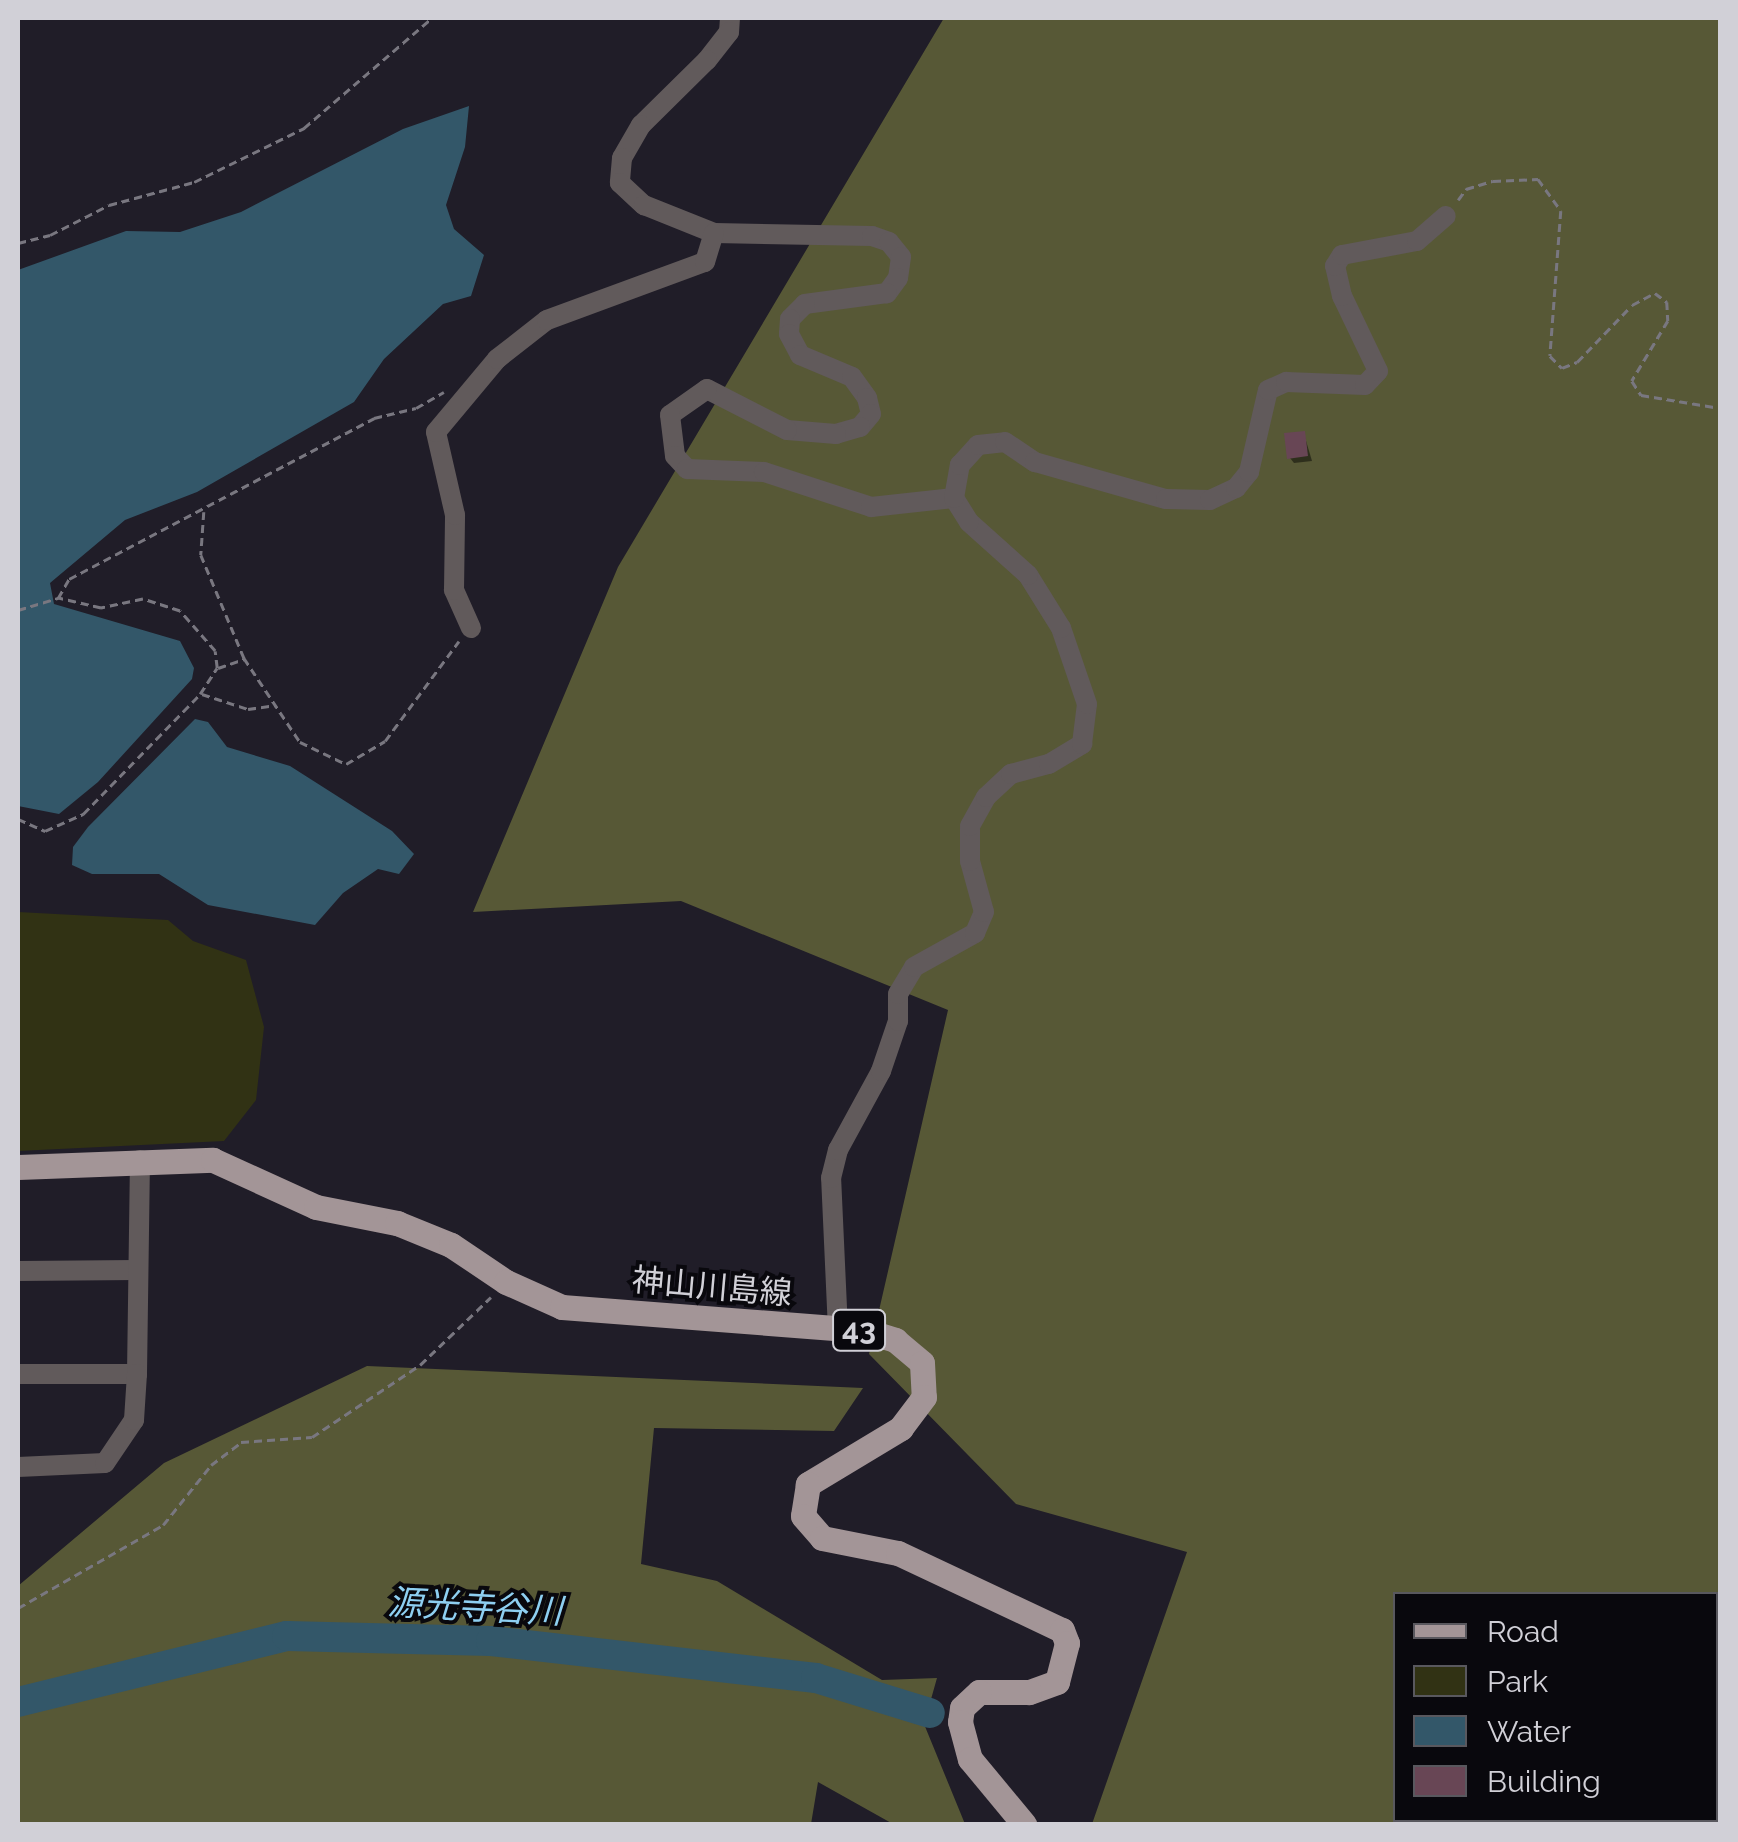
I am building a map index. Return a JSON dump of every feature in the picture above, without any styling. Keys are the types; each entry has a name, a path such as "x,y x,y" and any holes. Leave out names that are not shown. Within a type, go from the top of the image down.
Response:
{"main road":[{"name":"神山川島線","path":"18,1168 213,1160 316,1208 397,1223 451,1245 506,1282 562,1307 838,1330 895,1340 922,1363 926,1379 924,1397 900,1428 808,1484 802,1499 810,1529 822,1538 898,1553 1062,1630 1066,1654 1057,1682 1029,1692 979,1692 962,1708 960,1722 970,1760 1024,1824"}],"street":[{"path":"730,18 729,32 707,60 640,125 622,158 620,183 644,205 714,233 872,236 889,242 900,257 898,278 887,294 805,304 790,319 789,334 800,355 852,377 867,398 872,414 860,427 824,435 788,430 707,389 670,415 674,456 687,469 764,472 871,508 954,498"},
{"path":"838,1330 831,1178 838,1150 881,1070 898,1021 898,994 914,967 975,933 984,912 970,861 970,826 986,797 1011,774 1048,764 1082,744 1087,704 1061,628 1028,575 969,522 954,498 952,479 978,446 1005,442 1034,462 1166,499 1210,500 1236,488 1249,472 1268,390 1286,382 1365,385 1378,371 1342,296 1335,266 1342,255 1418,241 1446,216"},
{"path":"471,628 454,590 455,515 436,432 497,359 547,320 705,262 714,233"},
{"path":"18,1468 105,1463 134,1420 140,1160"},
{"path":"18,1271 137,1270"},
{"path":"18,1374 137,1374"}],"path":[{"path":"18,243 50,236 109,205 194,182 304,128 432,18"},
{"path":"1446,216 1466,189 1538,178 1561,212 1550,356 1562,368 1577,362 1632,305 1654,293 1667,302 1668,321 1632,381 1641,394 1720,408"},
{"path":"58,598 69,579 374,418 416,408 446,391 454,409"},
{"path":"204,511 201,555 244,658 300,742 346,764 385,741 431,672 471,628"},
{"path":"18,610 58,598 101,608 144,599 180,611 215,651 217,668"},
{"path":"18,819 44,831 83,814 200,694 217,668 244,658"},
{"path":"200,694 248,710 276,706"},
{"path":"18,1608 164,1525 211,1466 241,1442 312,1437 420,1364 506,1282"}],"green space":[{"path":"944,18 1720,18 1720,1824 1092,1824 1187,1552 1016,1504 869,1354 948,1010 681,901 473,912 618,567"},
{"path":"18,912 168,920 193,941 246,960 264,1027 256,1100 224,1141 18,1151"},
{"path":"367,1366 863,1388 834,1431 654,1428 641,1564 717,1581 882,1680 937,1678 924,1724 965,1824 893,1824 818,1782 811,1824 18,1824 18,1586 164,1463"}],"water":[{"path":"469,106 465,147 446,205 454,229 484,255 471,296 443,304 384,359 354,402 197,492 125,520 50,583 54,604 180,641 194,668 192,679 98,782 59,814 18,806 18,270 126,231 180,232 241,212 403,129"},
{"path":"195,719 208,722 227,747 290,766 392,831 414,854 399,874 378,869 343,893 315,925 208,905 159,874 92,874 72,865 73,847 88,827"}],"building":[{"path":"1305,431 1308,456 1287,459 1284,433"}],"waterway":[{"name":"源光寺谷川","path":"18,1702 287,1636 491,1641 816,1678 930,1713"}]}
